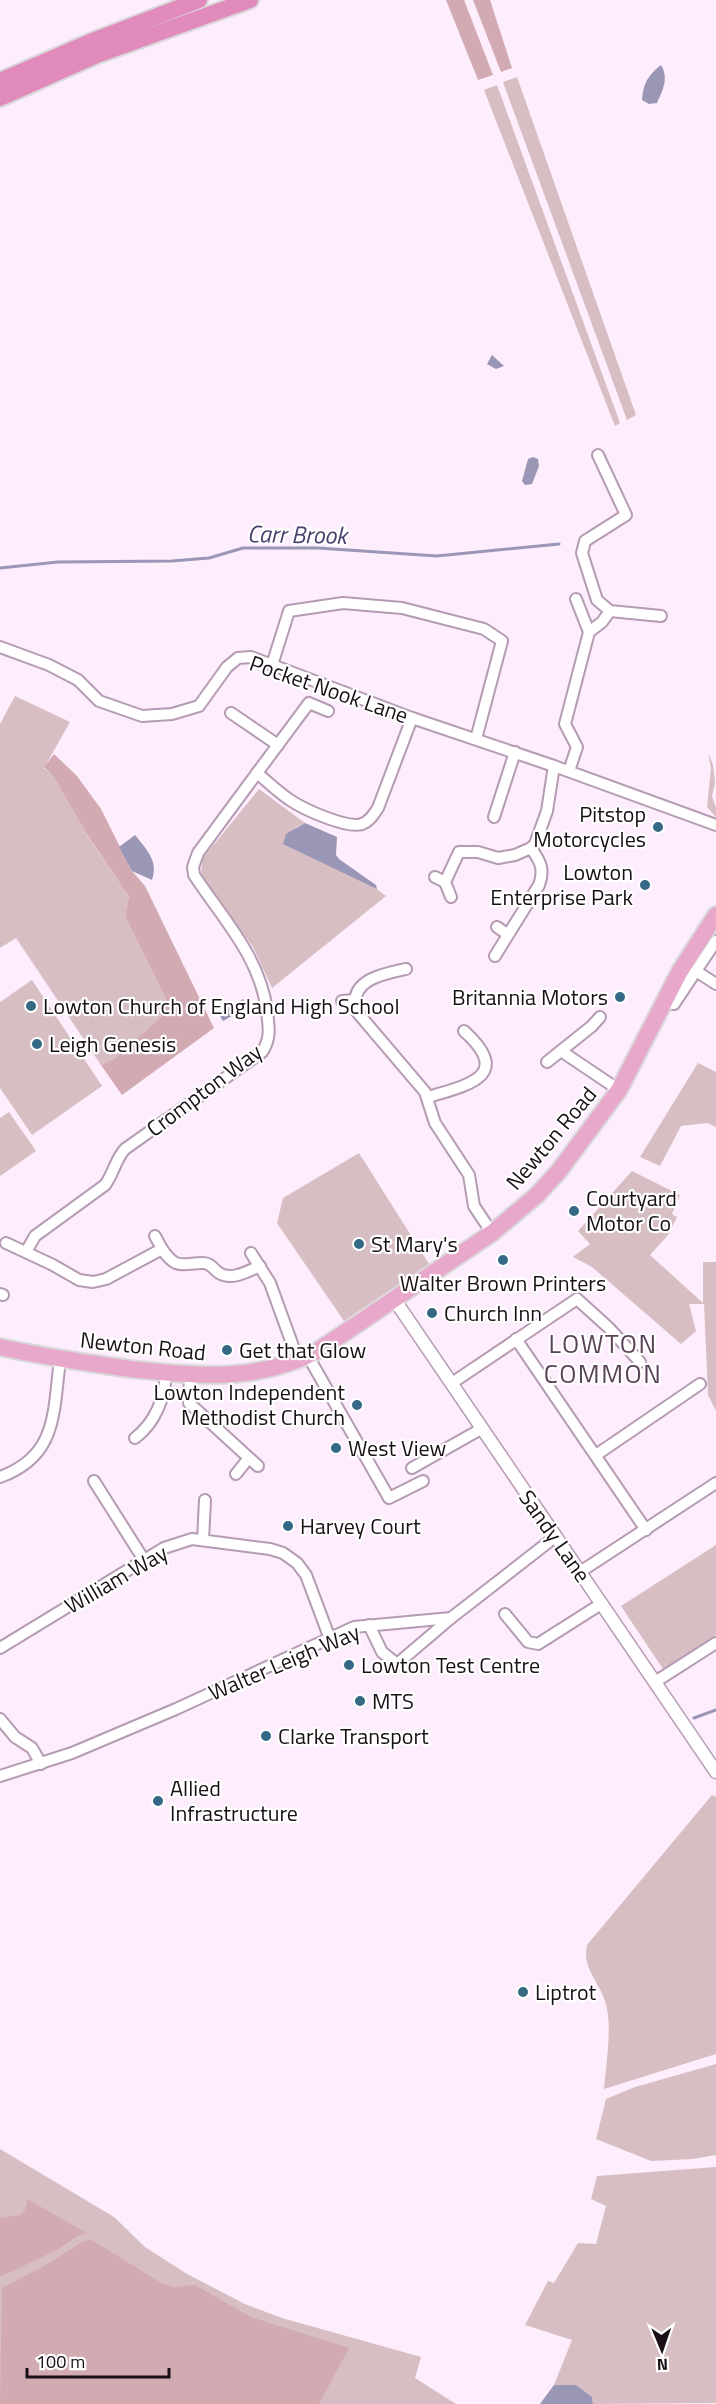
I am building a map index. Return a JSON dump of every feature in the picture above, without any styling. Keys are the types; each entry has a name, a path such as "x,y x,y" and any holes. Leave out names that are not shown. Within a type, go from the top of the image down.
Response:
{"highway":[{"path":"0,81 90,42 199,0"},
{"path":"0,98 97,56 250,0"}],"main road":[{"name":"Newton Road","path":"0,1347 60,1360 190,1376 237,1375 303,1358 492,1233 537,1195 559,1171 619,1090 663,1002 716,915"}],"street":[{"path":"598,455 631,526"},
{"path":"626,515 585,541 582,553 597,600 610,611 661,616"},
{"path":"569,771 577,747 565,724 589,632 576,599"},
{"path":"272,665 289,611 343,603 402,608 484,628 502,641 476,739"},
{"path":"589,632 602,622 610,611"},
{"name":"Pocket Nook Lane","path":"0,647 49,665 78,680 99,701 142,716 172,714 199,706 227,667 238,658 251,657 412,718 569,771 716,825"},
{"name":"Crompton Way","path":"26,1252 35,1236 105,1185 118,1156 125,1149 262,1052 266,1045 270,1031 266,1000 252,957 194,875 193,867 198,853 309,703 328,711"},
{"path":"231,713 278,745"},
{"path":"256,773 292,801 315,813 348,825 364,823 378,808 412,718"},
{"path":"494,817 515,752"},
{"path":"445,882 459,852 478,852 498,858 515,855 535,844 548,811 554,766"},
{"path":"495,956 507,933 539,885 543,874 542,866 531,848"},
{"path":"435,877 445,882 451,897"},
{"path":"497,927 507,933"},
{"path":"663,1002 674,1004 716,941"},
{"path":"406,969 378,975 363,983 355,1000 360,1016 412,1074 428,1097 435,1123 469,1175 474,1206 492,1233"},
{"path":"696,971 716,984"},
{"path":"342,1001 355,1000"},
{"path":"547,1062 600,1017"},
{"path":"428,1097 471,1082 484,1070 487,1060 484,1052 464,1031"},
{"path":"561,1051 619,1090"},
{"path":"155,1236 167,1257 183,1265 208,1264 226,1275 239,1275 261,1266"},
{"path":"6,1244 79,1280 93,1282 106,1279 162,1249"},
{"path":"251,1252 270,1283 303,1358 389,1498 423,1481"},
{"name":"Sandy Lane","path":"394,1299 716,1772"},
{"path":"452,1383 577,1299 609,1328 640,1362"},
{"path":"516,1339 646,1530"},
{"path":"0,1477 21,1467 45,1444 51,1423 60,1360"},
{"path":"135,1438 154,1419 165,1387 166,1373"},
{"path":"190,1376 189,1403 258,1466"},
{"path":"596,1455 700,1384"},
{"path":"412,1468 481,1429"},
{"path":"236,1474 248,1459"},
{"path":"94,1480 144,1560"},
{"path":"580,1572 716,1483"},
{"path":"203,1540 205,1500"},
{"path":"369,1625 382,1652 397,1664 451,1618 555,1537"},
{"name":"William Way","path":"0,1647 164,1548 192,1539 284,1552 306,1575 330,1639"},
{"path":"505,1614 528,1642 538,1644 602,1604"},
{"name":"Walter Leigh Way","path":"0,1776 72,1753 176,1709 354,1628 451,1618"},
{"path":"655,1682 716,1642"},
{"path":"0,1719 15,1737 32,1748 41,1764"}],"shaded area":[{"path":"446,0 464,0 493,75 478,80"},
{"path":"473,0 490,0 512,68 501,72"},
{"path":"661,65 665,75 663,89 657,103 649,104 642,100 644,89 647,80"},
{"path":"517,77 636,415 627,420 503,82"},
{"path":"497,85 620,423 615,426 484,90"},
{"path":"492,355 504,366 496,369 487,364"},
{"path":"533,457 538,459 539,466 532,484 525,485 522,481 528,459"},
{"path":"15,696 70,722 44,768 53,776 87,835 129,897 125,916 166,999 163,1015 115,1058 101,1065 16,938 0,948 0,724"},
{"path":"708,753 713,765 715,782 712,796 716,817 707,807 711,768"},
{"path":"54,754 77,776 101,809 132,871 145,886 214,1028 122,1095 101,1065 115,1058 163,1015 166,999 125,916 129,897 86,833 53,776 44,767"},
{"path":"259,789 305,823 295,828 386,896 272,988 253,947 201,877 202,859"},
{"path":"305,823 337,837 336,855 339,859 376,885 377,889 283,844 286,834"},
{"path":"135,835 153,861 152,880 132,871 119,847"},
{"name":"Leigh Genesis","path":"32,980 102,1086 32,1135 0,1088 0,1002"},
{"path":"243,999 247,1004 246,1008 223,1021 218,1013"},
{"path":"698,1063 716,1072 716,1127 707,1123 681,1126 660,1166 640,1157"},
{"path":"9,1112 36,1151 0,1176 0,1118"},
{"path":"359,1153 429,1264 344,1321 277,1223 283,1198"},
{"path":"632,1171 680,1195 672,1214 677,1217 668,1235 650,1255 703,1303 703,1262 716,1262 716,1411 708,1395 704,1304 689,1304 696,1331 681,1344 592,1267 573,1257 590,1244 578,1231"},
{"path":"716,1545 716,1635 663,1669 621,1606"},
{"path":"712,1795 716,1797 716,2054 604,2089 608,2044 607,2010 589,1967 587,1945"},
{"path":"716,2064 716,2155 693,2159 651,2161 596,2139 606,2099 635,2087"},
{"path":"0,2149 114,2217 145,2247 187,2274 245,2304 282,2318 421,2357 415,2378 456,2404 0,2404"},
{"path":"716,2167 716,2403 593,2404 592,2397 576,2385 554,2385 572,2340 525,2325 548,2281 554,2283 578,2243 596,2244 606,2206 591,2199 597,2176"},
{"path":"27,2199 87,2233 79,2235 57,2250 0,2277 0,2218 21,2215 26,2208"},
{"path":"90,2239 163,2284 175,2287 195,2285 251,2317 349,2348 319,2404 0,2404 2,2288"},
{"path":"554,2385 576,2385 592,2397 593,2404 540,2404"}],"waterway":[{"name":"Carr Brook","path":"0,568 58,562 172,561 209,558 243,548 318,548 437,556 559,544"},
{"path":"694,1718 716,1710"}],"place":[{"name":"Pitstop Motorcycles","path":"658,827"},
{"name":"Lowton Enterprise Park","path":"645,885"},
{"name":"Britannia Motors","path":"620,997"},
{"name":"Lowton Church of England High School","path":"31,1006"},
{"name":"Leigh Genesis","path":"37,1044"},
{"name":"Courtyard Motor Co","path":"574,1211"},
{"name":"St Mary's","path":"359,1244"},
{"name":"Walter Brown Printers","path":"503,1260"},
{"name":"Church Inn","path":"432,1313"},
{"name":"Get that Glow","path":"227,1350"},
{"name":"Lowton Independent Methodist Church","path":"357,1405"},
{"name":"West View","path":"336,1448"},
{"name":"Harvey Court","path":"288,1526"},
{"name":"Lowton Test Centre","path":"349,1665"},
{"name":"MTS","path":"360,1701"},
{"name":"Clarke Transport","path":"266,1736"},
{"name":"Allied Infrastructure","path":"158,1801"},
{"name":"Liptrot","path":"523,1992"}],"district":[{"name":"LOWTON COMMON","path":"603,1359"}]}
